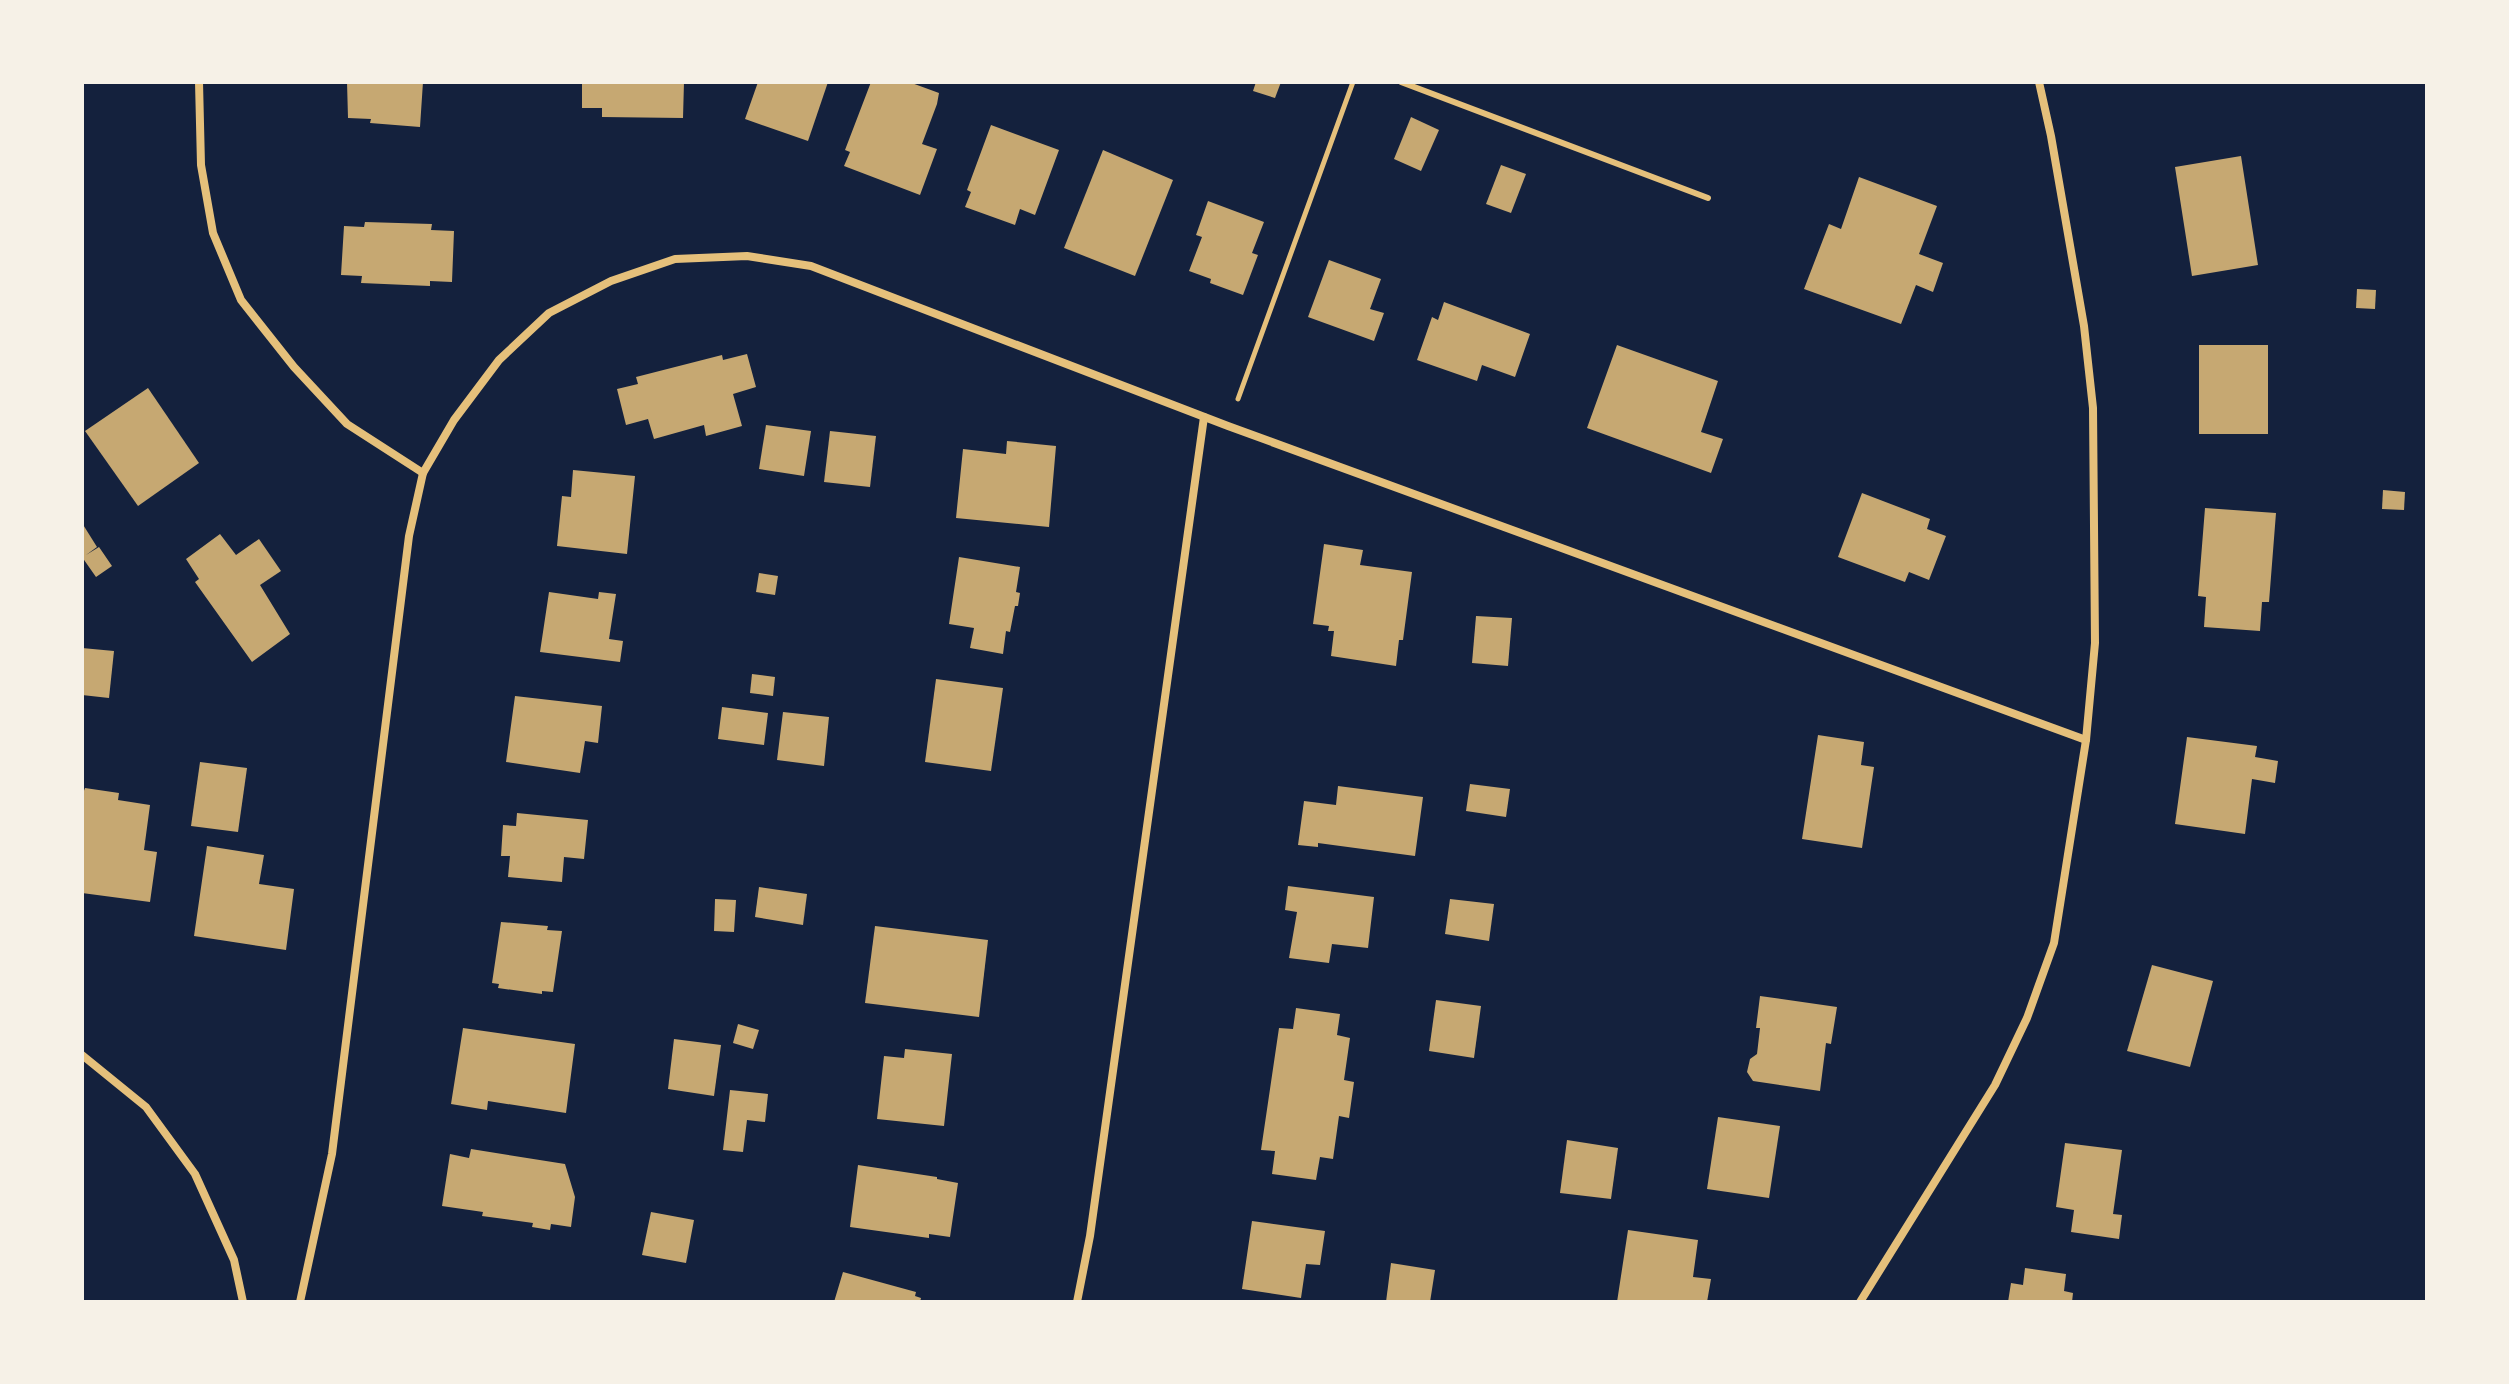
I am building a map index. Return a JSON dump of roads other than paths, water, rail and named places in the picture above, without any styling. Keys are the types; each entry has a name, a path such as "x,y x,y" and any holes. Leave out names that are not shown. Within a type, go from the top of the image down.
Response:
{"street":[{"path":"199,82 201,165 213,233 241,300 294,367 347,424 423,473"},
{"path":"1860,1302 1995,1085 2027,1018 2054,943 2086,740 2095,643 2093,408 2084,326 2039,82"},
{"path":"300,1302 332,1154 409,536 423,473 454,420 499,360 549,313 611,281 675,259 747,256 811,266 1228,426 2086,740"},
{"path":"1077,1302 1090,1236 1204,417"},
{"path":"82,1055 146,1107 195,1174 234,1260 243,1302"}],"lane":[{"path":"1401,82 1708,198"}]}
